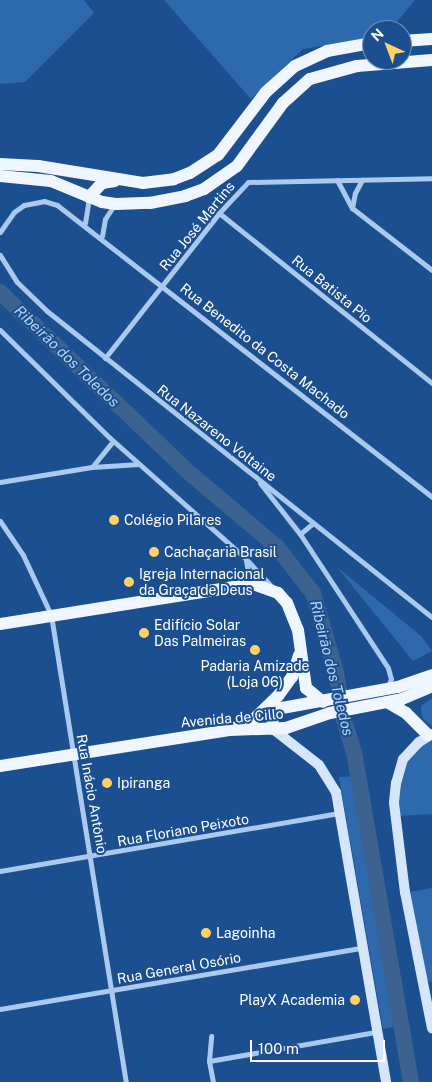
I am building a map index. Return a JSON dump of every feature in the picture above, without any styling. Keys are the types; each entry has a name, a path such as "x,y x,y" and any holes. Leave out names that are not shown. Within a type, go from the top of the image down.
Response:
{"main road":[{"path":"412,40 432,39"},
{"path":"0,164 38,166 124,181 156,183 190,174 218,155 266,92 295,66 327,51 362,46"},
{"path":"0,176 51,181 89,197 116,204 169,201 204,189 224,177 246,155 283,103 310,79 357,66 432,60"},
{"path":"89,197 102,183 124,181"},
{"path":"0,624 237,584 253,584 278,593 293,615 306,688 327,705"},
{"path":"229,730 253,720 278,696 292,676 300,648"},
{"name":"Avenida de Cillo","path":"387,696 432,675"},
{"name":"Avenida de Cillo","path":"0,766 229,730 293,727 327,705 387,696 413,695 432,686"},
{"path":"387,696 430,734 403,759 396,783 394,803 406,901 432,1028"},
{"path":"327,705 276,711 272,716 273,729 326,773 336,792 386,1082"}],"street":[{"name":"Rua José Martins","path":"105,358 219,213 248,182 432,178"},
{"path":"337,180 352,208 432,270"},
{"path":"352,208 355,193 362,180"},
{"path":"0,232 14,212 37,201 58,205 85,223 89,197"},
{"path":"102,236 105,219 116,204"},
{"name":"Rua Batista Pio","path":"219,213 432,383"},
{"name":"Rua Benedito da Costa Machado","path":"85,223 432,497"},
{"name":"Rua Nazareno Voltaine","path":"0,255 17,282 105,358 432,617"},
{"path":"0,330 3,336 113,441 245,558 278,593"},
{"path":"92,467 113,441"},
{"path":"0,482 92,467 139,464"},
{"path":"253,475 300,534 388,668 391,679 387,696"},
{"name":"Rua Inácio Antônio","path":"0,521 23,555 51,615 126,1082"},
{"path":"300,534 313,523"},
{"path":"237,584 248,572 245,558"},
{"name":"Rua Floriano Peixoto","path":"0,871 91,857 340,813"},
{"name":"Rua General Osório","path":"0,1010 362,948"},
{"path":"209,1061 376,1032"},
{"path":"211,1036 209,1061 213,1082"}],"shaded area":[{"path":"0,0 84,0 94,13 25,82 0,84"},
{"path":"164,0 415,0 398,20 362,20 362,39 303,49 251,99"},
{"path":"337,567 421,636 432,651 413,661"},
{"path":"432,698 432,726 423,719 421,706"},
{"path":"429,739 432,739 432,814 399,816 397,784 407,760"},
{"path":"358,776 400,1025 383,1029 339,777"},
{"path":"432,888 432,982 423,980 409,892"}],"waterway":[{"name":"Ribeirão dos Toledos","path":"0,292 186,470 277,547 313,593 336,672 344,720 354,752 411,1082"}],"place":[{"name":"Colégio Pilares","path":"114,520"},
{"name":"Cachaçaria Brasil","path":"154,552"},
{"name":"Igreja Internacional da Graça de Deus","path":"129,582"},
{"name":"Edifício Solar Das Palmeiras","path":"144,633"},
{"name":"Padaria Amizade (Loja 06)","path":"255,650"},
{"name":"Ipiranga","path":"107,783"},
{"name":"Lagoinha","path":"206,933"},
{"name":"PlayX Academia","path":"355,1000"}]}
